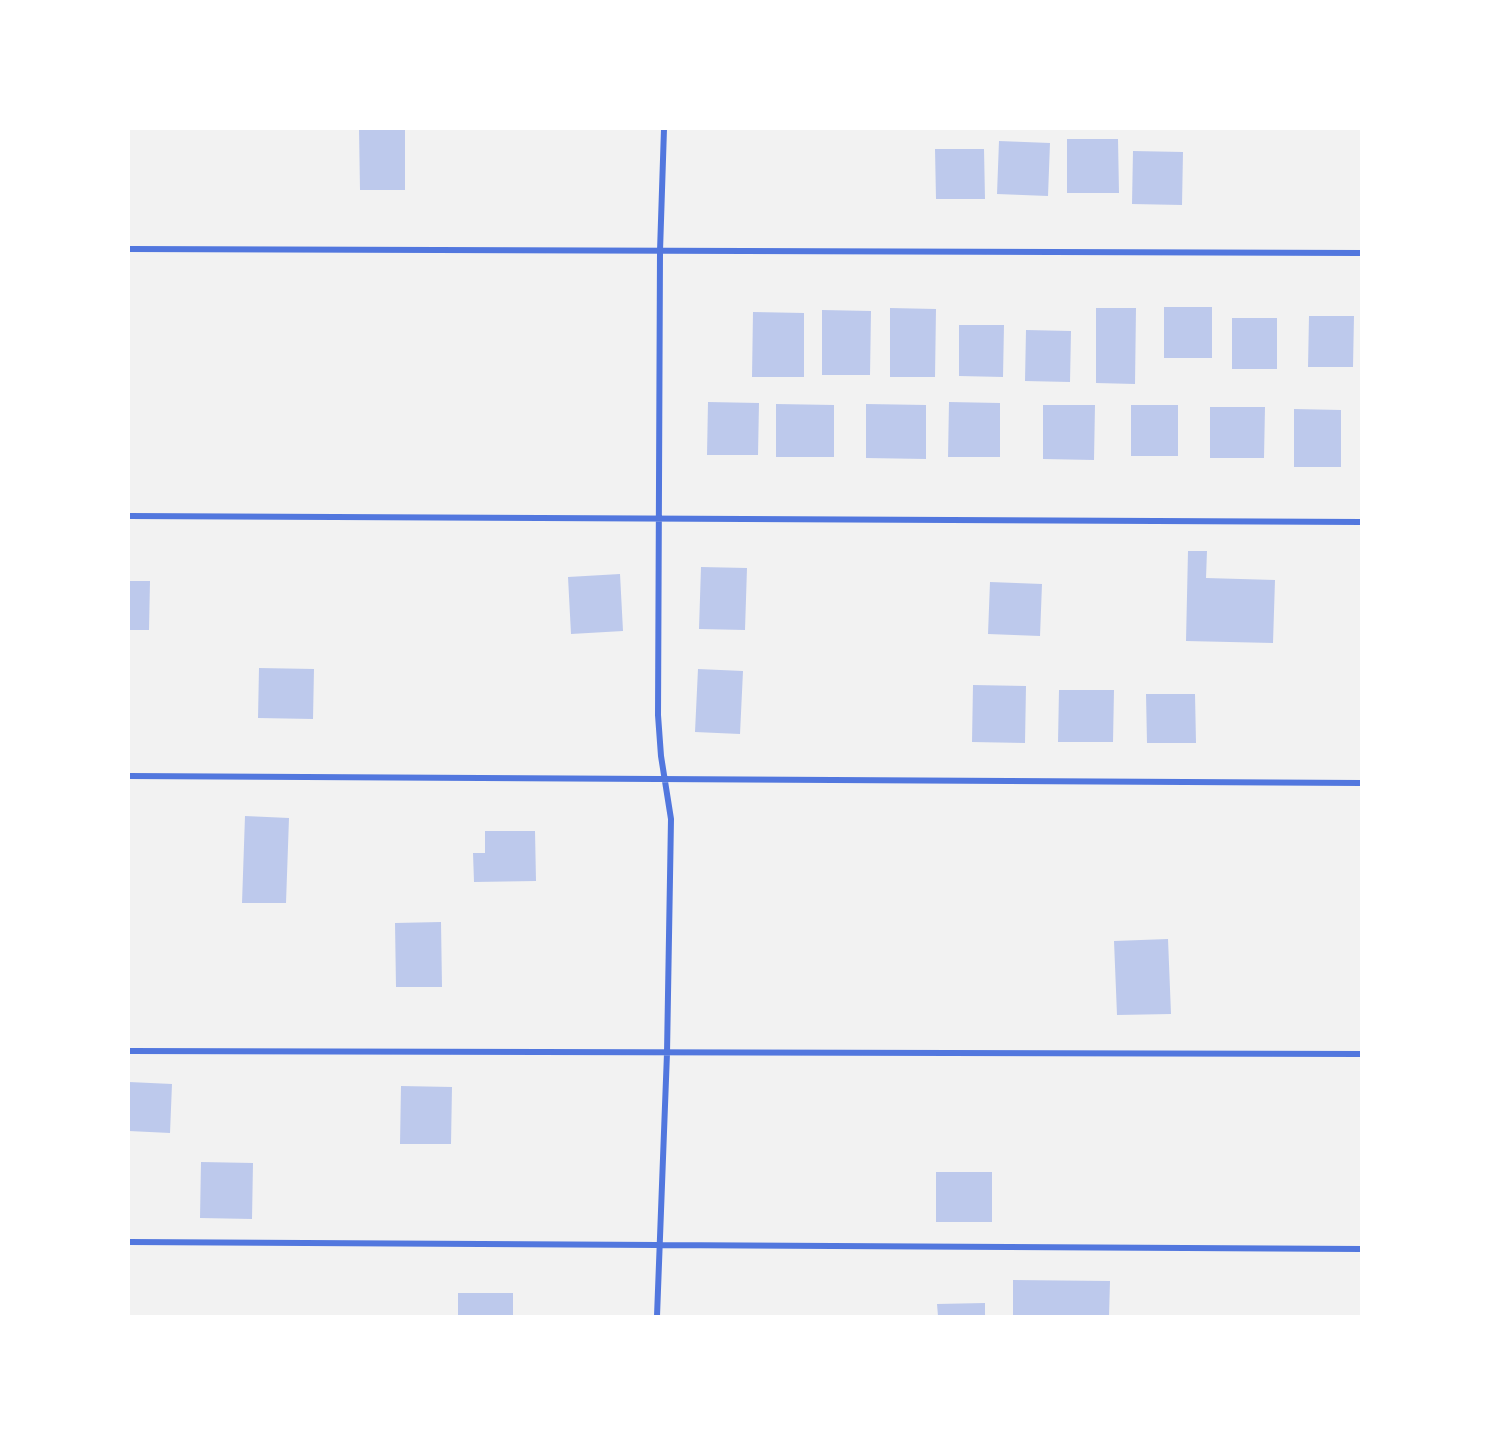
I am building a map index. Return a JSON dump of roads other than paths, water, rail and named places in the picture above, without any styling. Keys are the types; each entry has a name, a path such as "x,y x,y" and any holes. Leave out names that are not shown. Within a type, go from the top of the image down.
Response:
{"street":[{"path":"657,1316 667,1053 671,819 657,715 660,251 664,129"},
{"path":"129,249 1361,253"},
{"path":"129,516 1361,522"},
{"path":"129,776 1361,783"},
{"path":"129,1051 1361,1054"},
{"path":"129,1242 1361,1249"}]}
